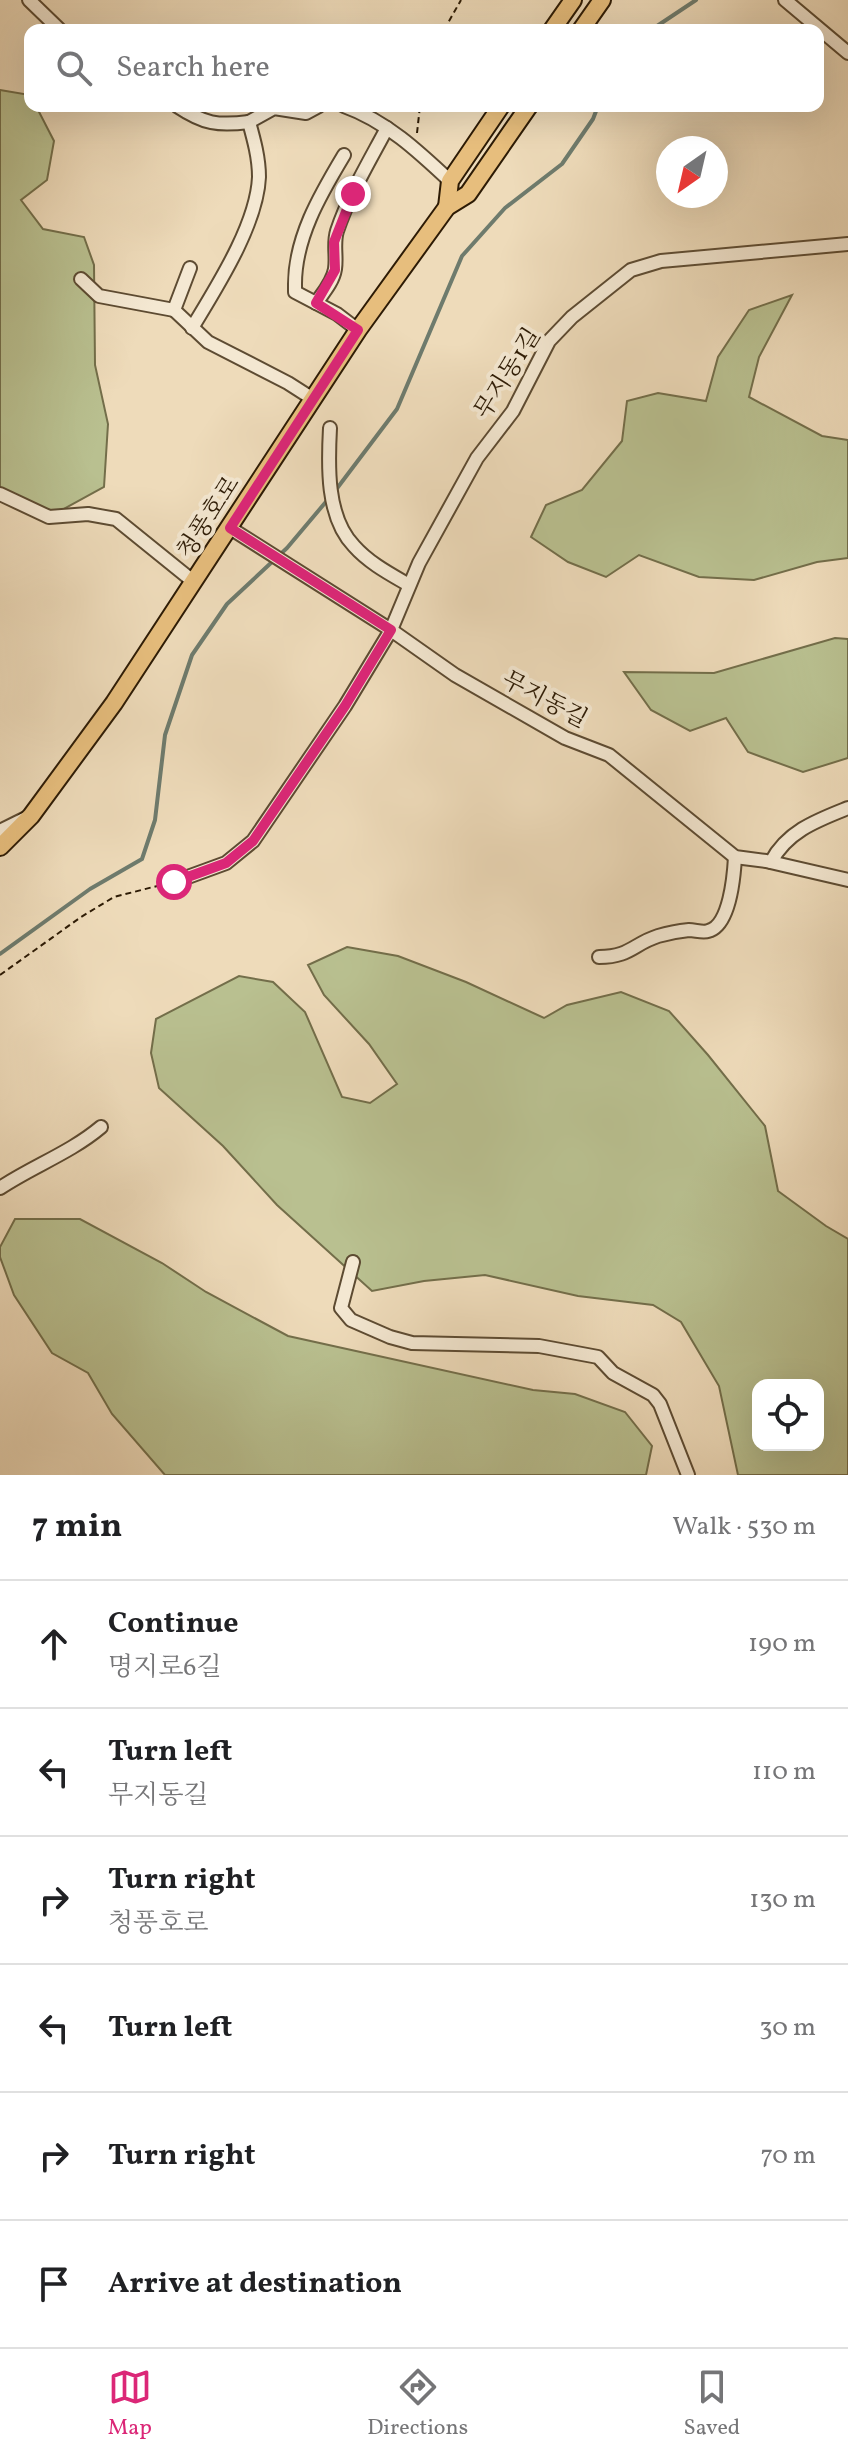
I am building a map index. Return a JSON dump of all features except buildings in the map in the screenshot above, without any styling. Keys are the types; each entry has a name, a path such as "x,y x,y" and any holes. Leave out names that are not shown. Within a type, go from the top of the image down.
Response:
{"main road":[{"path":"556,24 573,0"},
{"path":"585,24 602,0"},
{"name":"청풍호로","path":"447,207 450,181 497,112"},
{"name":"청풍호로","path":"0,847 31,816 114,703 358,330 447,207 468,194 525,112"}],"street":[{"path":"29,0 54,24"},
{"path":"785,0 814,24"},
{"path":"824,33 848,53"},
{"path":"188,112 208,123 227,125 249,122 267,112"},
{"path":"356,112 387,128 450,181"},
{"path":"192,328 230,259 256,199 258,159 249,122"},
{"path":"316,303 335,270 337,230 387,128"},
{"path":"344,155 312,214 298,257 295,292 358,330"},
{"name":"무지동1길","path":"174,882 226,863 253,841 345,706 391,630 409,585 477,458 513,411 549,341 631,270 661,261 848,244"},
{"path":"174,310 190,268"},
{"path":"81,279 99,296 174,310 208,342 313,399"},
{"path":"330,428 329,487 343,532 352,545 373,563 409,585"},
{"path":"0,494 49,517 88,514 116,519 194,582"},
{"name":"무지동길","path":"230,528 286,561 455,675 565,738 609,755 735,857"},
{"path":"771,862 777,851 800,830 848,808"},
{"path":"0,831 31,816"},
{"path":"599,957 626,954 653,938 670,933 708,931 717,926 730,898 735,857 848,880"},
{"path":"0,1188 62,1154 101,1127"},
{"path":"353,1262 341,1308 351,1320 390,1337 430,1344 539,1346 598,1357 613,1373 653,1395 660,1404 688,1475"}],"path":[{"path":"447,24 461,0"},
{"path":"414,148 419,112"},
{"path":"0,975 114,897 174,882"}],"green space":[{"path":"0,90 24,94 24,112 39,112 54,141 47,180 21,200 43,229 84,237 94,265 95,365 108,424 104,487 49,517 0,490"},
{"path":"792,295 759,357 749,397 822,436 848,440 848,558 817,562 754,580 699,577 639,555 606,577 568,562 531,537 546,505 582,490 622,441 627,401 658,393 706,401 718,357 749,310"},
{"path":"835,638 848,639 848,758 803,772 748,752 726,718 690,731 651,710 624,672 714,673"},
{"path":"347,947 398,956 466,982 544,1018 567,1005 621,992 669,1011 765,1126 778,1191 848,1239 848,1475 738,1475 719,1386 681,1322 653,1305 578,1296 485,1275 424,1281 372,1291 277,1205 223,1146 159,1088 151,1053 156,1019 239,976 273,982 305,1012 342,1097 370,1103 397,1084 369,1044 324,995 308,965"},
{"path":"15,1219 80,1219 288,1336 533,1390 575,1394 625,1412 652,1446 646,1475 165,1475 112,1414 88,1373 52,1353 14,1295 0,1257 0,1247"}],"waterway":[{"path":"660,24 696,0"},
{"path":"335,491 397,409 462,256 505,208 562,164 596,112"},
{"path":"0,954 90,889 142,859 155,820 165,735 192,655 227,604 287,548 330,497"}],"route":[{"path":"174,882 226,863 253,841 345,706 391,630 230,528 358,330 316,303 335,270 334,242 353,194"}]}
